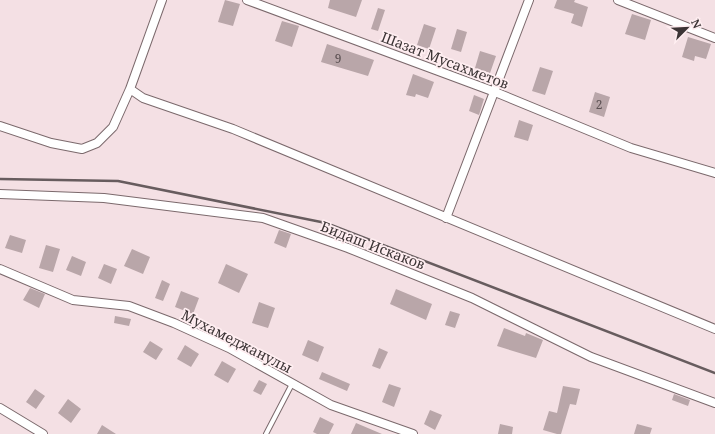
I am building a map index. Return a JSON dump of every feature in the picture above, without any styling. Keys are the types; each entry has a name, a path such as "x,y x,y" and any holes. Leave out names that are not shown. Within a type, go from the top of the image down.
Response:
{"street":[{"path":"0,126 51,143 82,149 97,143 113,127 130,89 162,0"},
{"name":"Шазат Мусахметов","path":"248,0 495,92 631,148 715,173"},
{"path":"446,218 529,0"},
{"path":"618,0 715,38"},
{"path":"130,89 143,98 233,129 715,329"},
{"name":"Бидаш Искаков","path":"0,194 104,198 263,218 348,248 472,298 591,357 715,403"},
{"name":"Мухамеджанулы","path":"0,269 74,300 129,306 174,323 229,348 331,405 413,434"},
{"path":"0,408 43,434"}],"lane":[{"path":"266,434 292,383"}],"building":[{"path":"225,0 240,4 233,26 218,22"},
{"path":"330,0 362,0 356,17 328,8"},
{"path":"557,0 575,0 574,2 588,7 582,27 571,23 574,14 554,8"},
{"path":"378,8 385,10 378,31 371,29"},
{"path":"632,14 651,20 645,40 625,34"},
{"path":"282,21 299,26 292,47 275,41"},
{"path":"424,24 436,28 429,49 417,45"},
{"path":"457,29 467,32 461,52 451,49"},
{"path":"688,37 711,44 706,59 695,56 694,61 682,57"},
{"path":"327,44 374,60 368,76 321,62"},
{"path":"480,51 496,56 490,73 475,68"},
{"path":"540,67 553,71 545,95 532,91"},
{"path":"413,74 434,82 428,98 416,94 415,97 406,95"},
{"path":"595,92 610,97 604,117 589,112"},
{"path":"474,95 484,99 479,115 469,111"},
{"path":"519,120 533,125 528,141 514,137"},
{"path":"279,230 291,234 286,248 274,243"},
{"path":"10,235 26,240 22,253 5,248"},
{"path":"46,245 60,249 53,272 39,268"},
{"path":"132,249 150,257 143,274 124,266"},
{"path":"72,256 86,262 81,276 66,270"},
{"path":"104,264 117,269 111,284 98,278"},
{"path":"226,264 248,274 239,293 218,283"},
{"path":"162,280 170,284 163,301 155,298"},
{"path":"30,288 45,294 39,308 23,300"},
{"path":"396,289 432,304 426,320 390,304"},
{"path":"181,291 199,298 193,314 175,307"},
{"path":"259,302 275,308 268,328 252,323"},
{"path":"450,311 460,314 455,328 445,325"},
{"path":"115,316 131,319 129,326 114,323"},
{"path":"504,328 525,336 526,333 543,340 536,358 497,346"},
{"path":"308,340 324,347 318,362 302,355"},
{"path":"150,341 163,349 156,360 143,352"},
{"path":"185,345 199,354 191,367 177,359"},
{"path":"379,348 388,352 380,369 372,366"},
{"path":"222,361 236,369 228,383 214,375"},
{"path":"322,372 350,384 347,391 319,379"},
{"path":"259,380 267,384 261,395 253,391"},
{"path":"389,384 401,388 394,407 382,402"},
{"path":"563,386 580,389 576,405 570,404 561,434 557,434 543,430 549,411 557,413"},
{"path":"35,389 45,396 36,409 26,402"},
{"path":"674,394 690,400 688,406 672,400"},
{"path":"68,399 81,409 71,423 58,413"},
{"path":"430,410 442,415 435,430 424,424"},
{"path":"320,417 334,424 329,434 317,434 313,432"},
{"path":"356,423 382,434 351,434"},
{"path":"500,424 513,427 512,434 498,434"},
{"path":"637,424 652,428 650,434 634,434"},
{"path":"102,425 116,434 97,434"}],"railway":[{"path":"0,179 118,181 326,223 715,373"}]}
